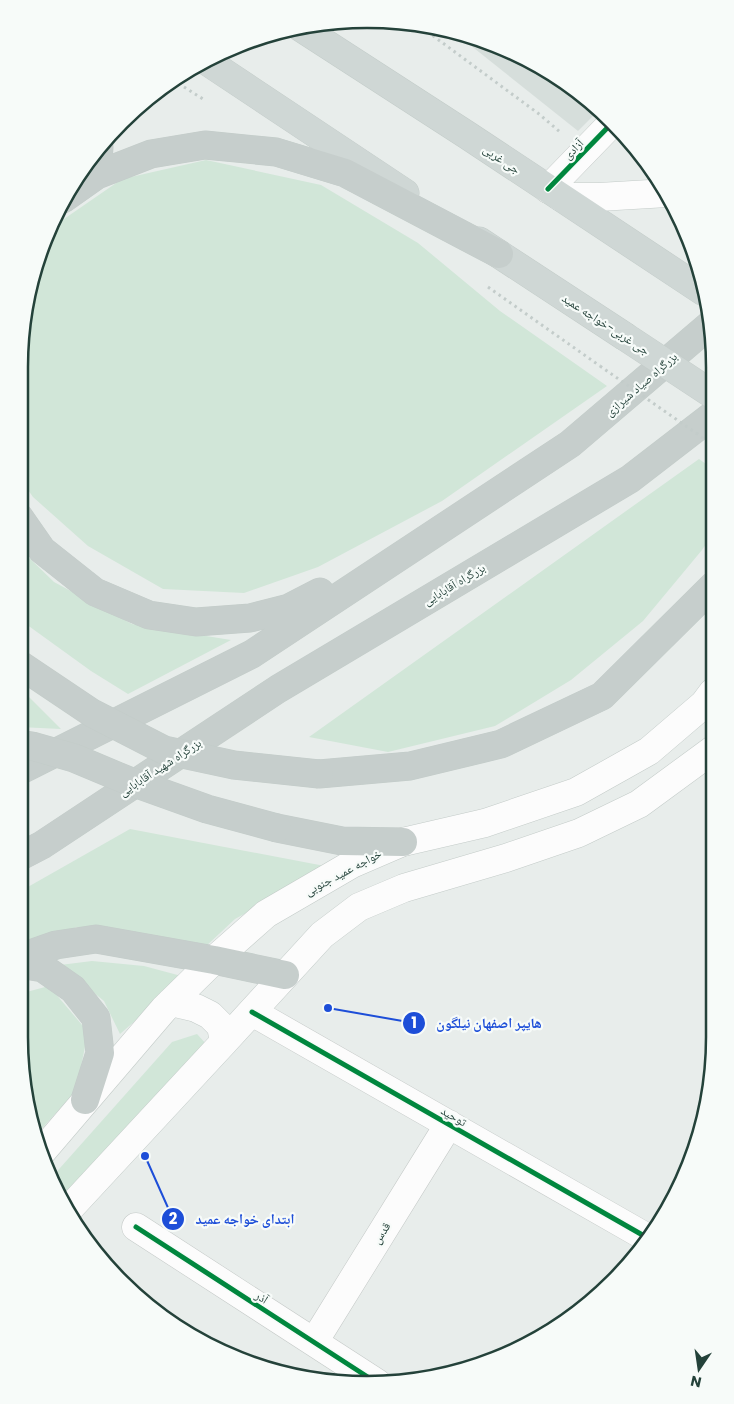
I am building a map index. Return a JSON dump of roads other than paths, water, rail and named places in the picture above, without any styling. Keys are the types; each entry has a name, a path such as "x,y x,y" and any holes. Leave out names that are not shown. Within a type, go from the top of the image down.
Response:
{"highway":[{"path":"78,189 97,175 151,154 205,146 276,152 345,173 499,254"},
{"path":"97,175 98,160"},
{"name":"بزرگراه صیاد شیرازی","path":"433,535 570,444 705,329"},
{"name":"بزرگراه آقابابایی","path":"278,689 630,479 706,420"},
{"path":"28,530 42,550 95,592 149,615 196,622 250,618 289,608 433,535"},
{"path":"28,766 252,654 433,535"},
{"path":"28,670 92,713 164,750 234,765 319,774 410,766 501,744 602,696 706,593"},
{"name":"بزرگراه شهید آقابابایی","path":"30,851 278,689"},
{"path":"28,745 74,758 129,781 207,809 277,828 342,841 403,842"},
{"path":"28,955 56,944 96,940 214,960 285,975"},
{"path":"28,966 43,968 74,989 96,1018 100,1053 85,1100"}],"main road":[{"name":"جی غربی","path":"309,33 467,134 697,288"},
{"path":"213,65 302,126 499,254"},
{"name":"آزادی","path":"554,193 584,152 608,128"},
{"path":"554,193 599,197 659,194"},
{"name":"جی غربی-خواجه عمید","path":"499,254 706,390"},
{"name":"خواجه عمید جنوبی","path":"46,1147 171,1002 214,960 266,914 352,864 403,842 485,823 576,792 649,750 706,701"},
{"path":"72,1205 322,935 359,907 404,888 506,858 579,833 639,804 706,755"},
{"path":"171,1002 196,1008 210,1016 221,1026 224,1042"},
{"name":"توحید","path":"252,1012 643,1235"},
{"name":"قدس","path":"314,1342 449,1124"},
{"name":"آذر","path":"136,1227 366,1376"}],"place":[{"name":"هایپر اصفهان نیلگون","path":"328,1008"},
{"name":"ابتدای خواجه عمید","path":"145,1156"}]}
